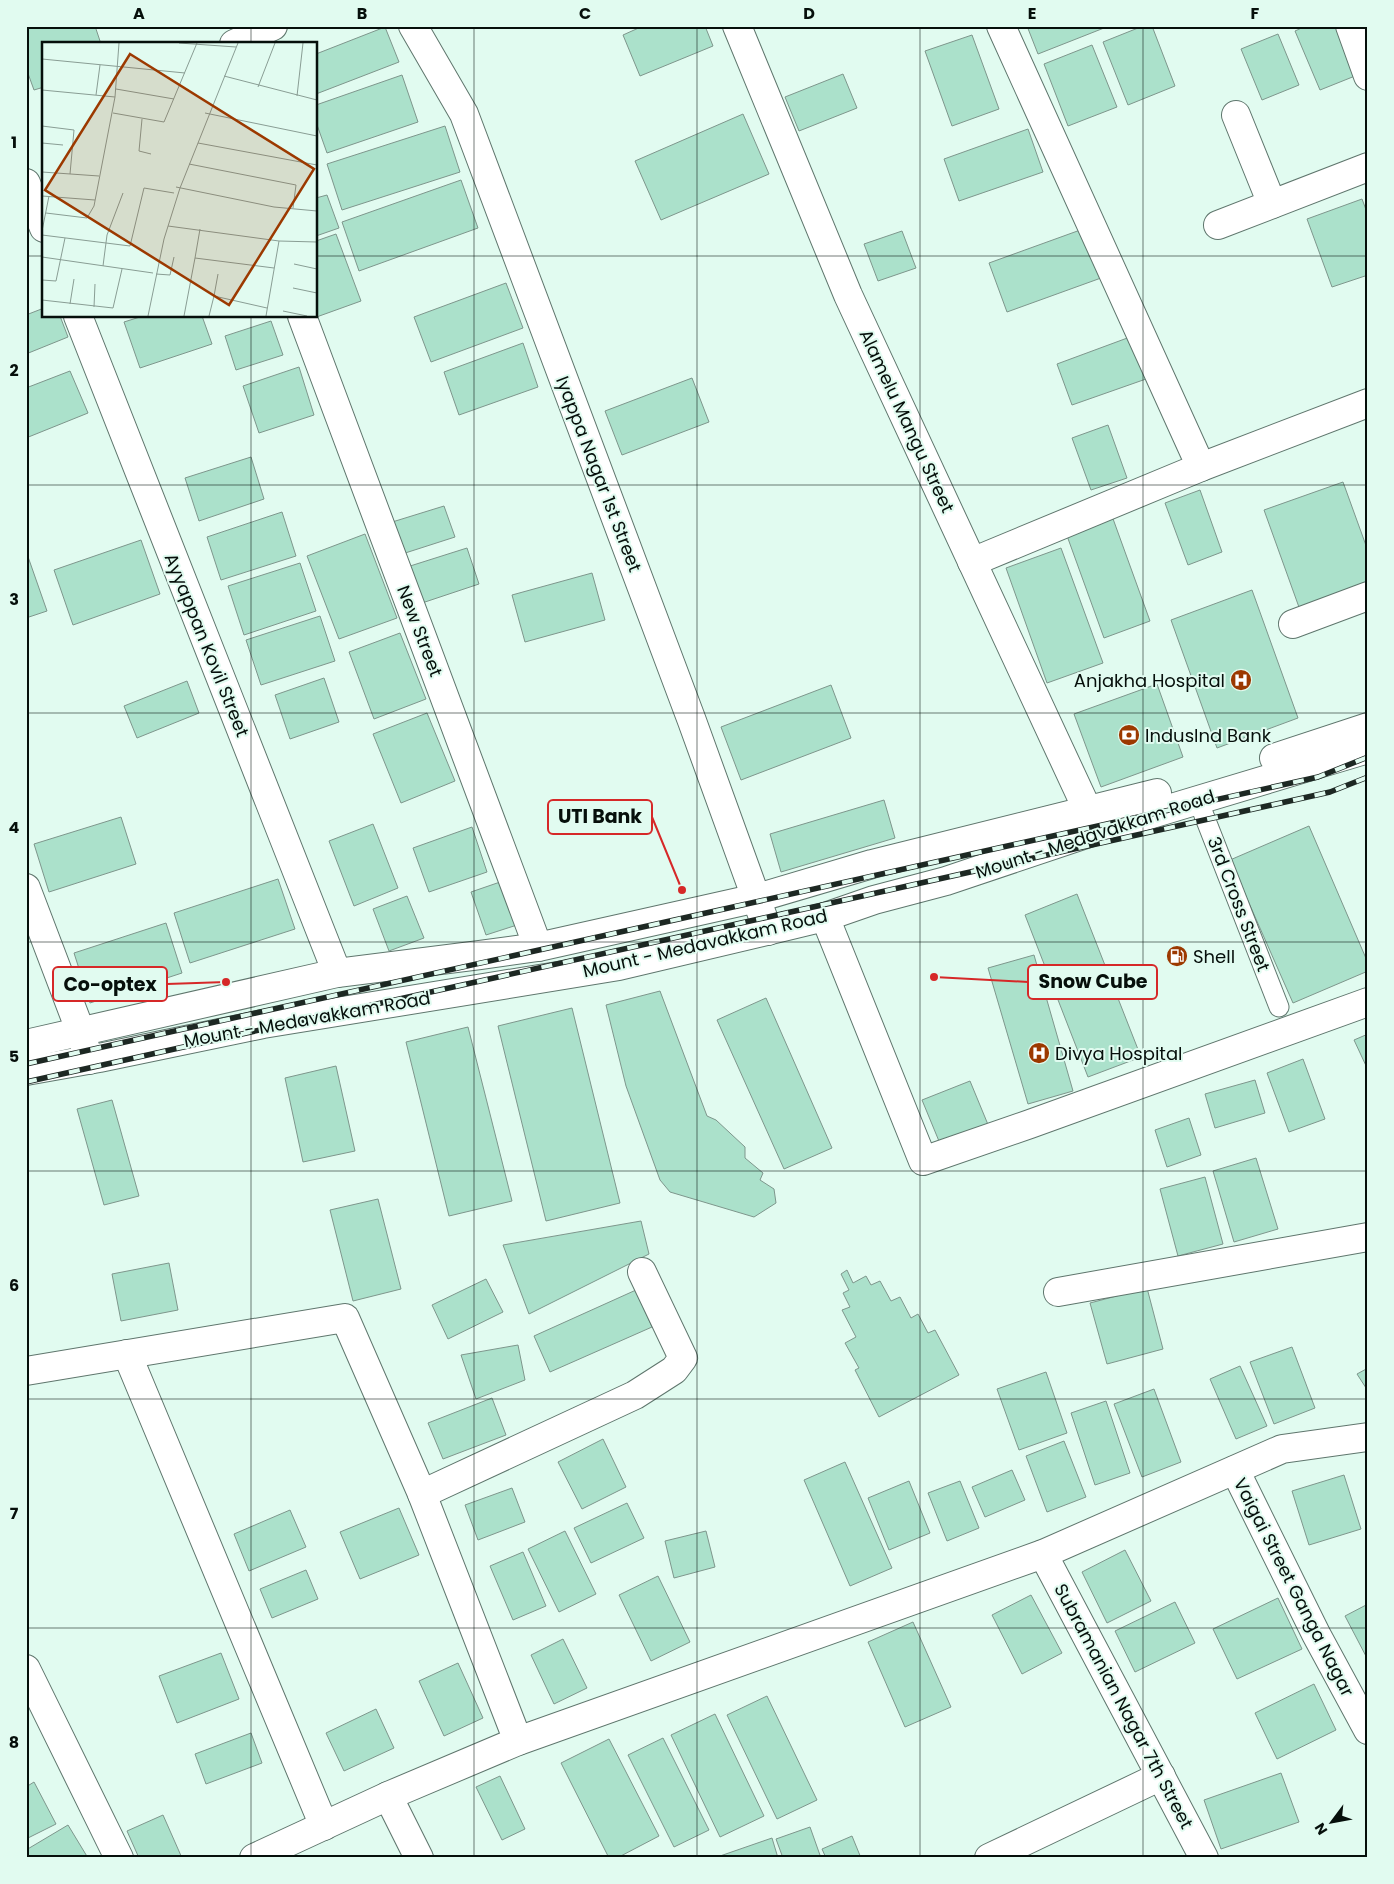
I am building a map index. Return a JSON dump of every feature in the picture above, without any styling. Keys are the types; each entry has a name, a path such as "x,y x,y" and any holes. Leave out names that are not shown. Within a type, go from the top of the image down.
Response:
{"street":[{"path":"238,42 273,26"},
{"name":"Iyappa Nagar 1st Street","path":"413,26 464,114 768,930"},
{"name":"Alamelu Mangu Street","path":"738,26 848,295 1088,811"},
{"path":"1001,26 1201,467"},
{"path":"1350,26 1368,76"},
{"path":"1236,115 1272,204"},
{"path":"1218,225 1368,167"},
{"path":"26,183 42,223"},
{"name":"Ayyappan Kovil Street","path":"79,318 337,973"},
{"name":"New Street","path":"303,318 538,946"},
{"path":"972,562 1201,467 1368,403"},
{"path":"1293,624 1368,596"},
{"name":"Mount - Medavakkam Road","path":"26,1044 80,1030 337,973 480,956 538,946 756,898 872,864 1208,780 1368,727"},
{"name":"Mount - Medavakkam Road","path":"26,1071 263,1024 620,966 825,917 874,900 946,882 1095,830 1368,749"},
{"path":"26,888 80,1030 89,1060"},
{"path":"825,917 923,1160 1030,1124 1368,1002"},
{"path":"1058,1292 1368,1237"},
{"path":"422,1494 635,1395 674,1370 683,1358 642,1272"},
{"path":"26,1371 345,1318 422,1494 518,1741"},
{"path":"127,1354 324,1826"},
{"path":"254,1858 388,1796 518,1741 1043,1554 1282,1449 1368,1437"},
{"name":"Vaigai Street Ganga Nagar","path":"1235,1470 1316,1634 1368,1730"},
{"name":"Subramanian Nagar 7th Street","path":"1043,1554 1204,1858"},
{"path":"26,1669 119,1858"},
{"path":"988,1858 1161,1776"},
{"path":"388,1796 419,1858"}],"lane":[{"name":"3rd Cross Street","path":"1198,800 1279,1007"}],"building":[{"path":"26,26 95,26 100,42 42,42 42,88 34,90 26,68"},
{"path":"643,26 705,26 713,46 640,76 623,35"},
{"path":"1027,26 1103,26 1104,28 1038,54"},
{"path":"1143,26 1152,26 1175,86 1128,105 1103,42"},
{"path":"1306,26 1346,26 1365,72 1320,90 1295,31"},
{"path":"385,27 399,62 318,93 318,53"},
{"path":"1278,34 1299,85 1262,100 1241,49"},
{"path":"972,35 999,109 952,126 925,51"},
{"path":"1092,45 1117,107 1068,126 1044,64"},
{"path":"843,74 857,108 799,131 785,97"},
{"path":"402,75 418,122 327,153 318,128 318,104"},
{"path":"743,114 769,174 661,220 635,161"},
{"path":"445,126 460,172 342,210 327,164"},
{"path":"1028,129 1043,172 959,201 944,159"},
{"path":"461,180 478,228 359,271 342,222"},
{"path":"327,195 339,228 318,235 318,197"},
{"path":"1362,199 1368,215 1368,275 1332,287 1307,219"},
{"path":"1083,229 1101,278 1007,312 989,263"},
{"path":"902,231 916,268 878,281 864,244"},
{"path":"336,234 361,301 318,316 318,240"},
{"path":"506,283 523,328 431,362 414,317"},
{"path":"42,309 42,318 61,318 68,337 26,354 26,315"},
{"path":"137,318 203,318 212,344 140,368 124,322"},
{"path":"271,321 283,355 236,370 225,336"},
{"path":"1130,337 1146,379 1072,405 1057,364"},
{"path":"523,343 538,387 459,415 444,372"},
{"path":"299,367 314,415 259,433 243,386"},
{"path":"70,371 88,413 26,438 26,388"},
{"path":"692,378 709,422 622,455 605,411"},
{"path":"1108,425 1127,478 1091,490 1072,438"},
{"path":"251,457 264,499 199,521 185,478"},
{"path":"1343,482 1368,551 1368,585 1300,610 1264,510"},
{"path":"1200,490 1222,552 1188,565 1165,503"},
{"path":"444,506 455,537 399,555 389,523"},
{"path":"282,512 296,556 221,580 207,537"},
{"path":"1112,516 1150,621 1104,638 1066,533"},
{"path":"365,534 397,618 339,639 307,556"},
{"path":"141,540 160,594 73,625 54,570"},
{"path":"467,548 479,584 419,604 407,567"},
{"path":"1061,548 1103,663 1047,683 1006,568"},
{"path":"26,551 47,611 26,618"},
{"path":"300,563 316,611 244,635 228,586"},
{"path":"592,573 605,620 525,642 512,595"},
{"path":"1252,590 1298,718 1217,748 1171,620"},
{"path":"320,616 335,661 261,685 246,640"},
{"path":"400,633 426,699 374,719 349,652"},
{"path":"324,678 339,722 290,739 275,695"},
{"path":"187,681 199,713 137,738 124,706"},
{"name":"IndusInd Bank","path":"1157,684 1183,757 1101,787 1074,714"},
{"path":"831,685 851,738 741,780 721,727"},
{"path":"427,713 455,781 401,803 373,734"},
{"path":"884,800 895,838 781,872 770,834"},
{"path":"121,817 136,864 49,892 34,844"},
{"path":"373,824 398,888 354,906 329,841"},
{"path":"1309,826 1368,963 1368,971 1293,1003 1230,860"},
{"path":"472,827 487,872 429,892 413,848"},
{"path":"278,879 295,929 190,963 174,913"},
{"path":"503,881 517,925 486,935 471,892"},
{"path":"1077,894 1141,1057 1088,1077 1025,915"},
{"path":"407,896 424,938 389,951 373,909"},
{"path":"166,923 182,973 90,1003 74,953"},
{"path":"1034,955 1073,1091 1028,1104 988,968"},
{"path":"660,991 707,1116 716,1120 745,1147 745,1158 763,1173 760,1180 774,1189 776,1203 754,1217 670,1192 660,1180 626,1086 606,1005"},
{"path":"766,998 832,1148 784,1169 717,1020"},
{"path":"572,1008 620,1203 546,1221 498,1026"},
{"path":"468,1027 512,1201 449,1216 406,1042"},
{"path":"1368,1034 1368,1070 1354,1040"},
{"path":"1303,1059 1325,1119 1289,1132 1267,1073"},
{"path":"336,1066 355,1151 303,1162 285,1078"},
{"path":"1255,1080 1265,1113 1215,1128 1205,1094"},
{"path":"970,1081 989,1127 941,1146 922,1100"},
{"path":"112,1100 139,1196 104,1205 77,1109"},
{"path":"1189,1118 1201,1155 1167,1167 1155,1130"},
{"path":"1256,1158 1278,1229 1234,1242 1213,1171"},
{"path":"1205,1177 1223,1244 1178,1256 1160,1189"},
{"path":"378,1199 401,1289 353,1301 330,1210"},
{"path":"641,1221 649,1254 529,1314 503,1245"},
{"path":"169,1263 178,1310 121,1321 112,1274"},
{"path":"847,1270 853,1283 866,1276 871,1285 880,1281 891,1301 900,1297 911,1318 918,1314 928,1333 935,1330 959,1375 879,1417 855,1370 859,1368 845,1343 856,1337 842,1310 850,1307 843,1293 849,1290 841,1274"},
{"path":"486,1279 503,1312 448,1339 432,1305"},
{"path":"1147,1288 1163,1349 1107,1364 1090,1303"},
{"path":"636,1290 652,1327 550,1372 534,1336"},
{"path":"518,1345 525,1380 476,1399 461,1355"},
{"path":"1292,1347 1315,1408 1274,1424 1250,1362"},
{"path":"1240,1366 1267,1426 1236,1439 1210,1379"},
{"path":"1368,1368 1368,1391 1357,1374"},
{"path":"1046,1372 1067,1433 1019,1450 997,1389"},
{"path":"1154,1389 1181,1462 1142,1477 1114,1404"},
{"path":"492,1398 506,1435 443,1459 428,1423"},
{"path":"1106,1401 1130,1473 1095,1485 1071,1413"},
{"path":"603,1439 626,1487 582,1509 558,1462"},
{"path":"1064,1441 1086,1497 1047,1512 1026,1456"},
{"path":"845,1462 892,1568 850,1586 804,1480"},
{"path":"1012,1470 1025,1500 985,1517 972,1487"},
{"path":"1344,1475 1361,1529 1309,1545 1292,1491"},
{"path":"909,1481 930,1533 889,1550 868,1498"},
{"path":"960,1481 979,1528 947,1541 928,1493"},
{"path":"512,1488 525,1522 478,1540 465,1505"},
{"path":"627,1503 644,1538 591,1563 574,1528"},
{"path":"399,1508 419,1555 360,1579 340,1532"},
{"path":"290,1510 306,1547 249,1571 234,1534"},
{"path":"565,1531 596,1594 559,1612 528,1549"},
{"path":"706,1531 715,1567 674,1578 665,1541"},
{"path":"1125,1550 1151,1601 1107,1623 1082,1572"},
{"path":"523,1552 546,1606 513,1620 490,1566"},
{"path":"306,1570 318,1599 272,1618 260,1589"},
{"path":"658,1576 690,1642 651,1661 619,1595"},
{"path":"1031,1595 1062,1653 1022,1674 992,1615"},
{"path":"1278,1598 1302,1649 1237,1679 1213,1629"},
{"path":"1175,1602 1195,1643 1135,1672 1115,1631"},
{"path":"1368,1604 1368,1660 1345,1616"},
{"path":"913,1622 951,1707 905,1727 868,1642"},
{"path":"563,1639 587,1688 554,1704 531,1655"},
{"path":"221,1653 239,1699 177,1723 159,1676"},
{"path":"458,1663 483,1718 444,1736 419,1681"},
{"path":"1314,1684 1336,1730 1277,1759 1255,1713"},
{"path":"767,1696 817,1800 777,1819 727,1715"},
{"path":"376,1709 394,1748 344,1771 326,1733"},
{"path":"715,1714 764,1816 720,1837 671,1735"},
{"path":"251,1733 262,1763 206,1784 195,1754"},
{"path":"663,1738 709,1830 674,1847 628,1755"},
{"path":"609,1739 659,1836 617,1858 609,1858 561,1763"},
{"path":"1281,1773 1299,1822 1221,1849 1204,1800"},
{"path":"500,1776 525,1829 502,1840 476,1787"},
{"path":"34,1782 56,1824 26,1839 26,1787"},
{"path":"163,1815 182,1858 139,1858 127,1831"},
{"path":"68,1825 88,1858 26,1858 26,1850"},
{"path":"810,1827 821,1858 783,1858 776,1839"},
{"path":"852,1836 861,1858 826,1858 822,1849"},
{"path":"772,1838 778,1858 720,1858 720,1856"}],"railway":[{"path":"26,1064 1318,777 1368,757"},
{"path":"26,1082 1330,792 1368,777"}],"place":[{"name":"Anjakha Hospital","path":"1241,680"},
{"name":"IndusInd Bank","path":"1129,735"},
{"name":"UTI Bank","path":"682,890"},
{"name":"Shell","path":"1177,956"},
{"name":"Snow Cube","path":"934,977"},
{"name":"Co-optex","path":"226,982"},
{"name":"Divya Hospital","path":"1039,1053"}]}
